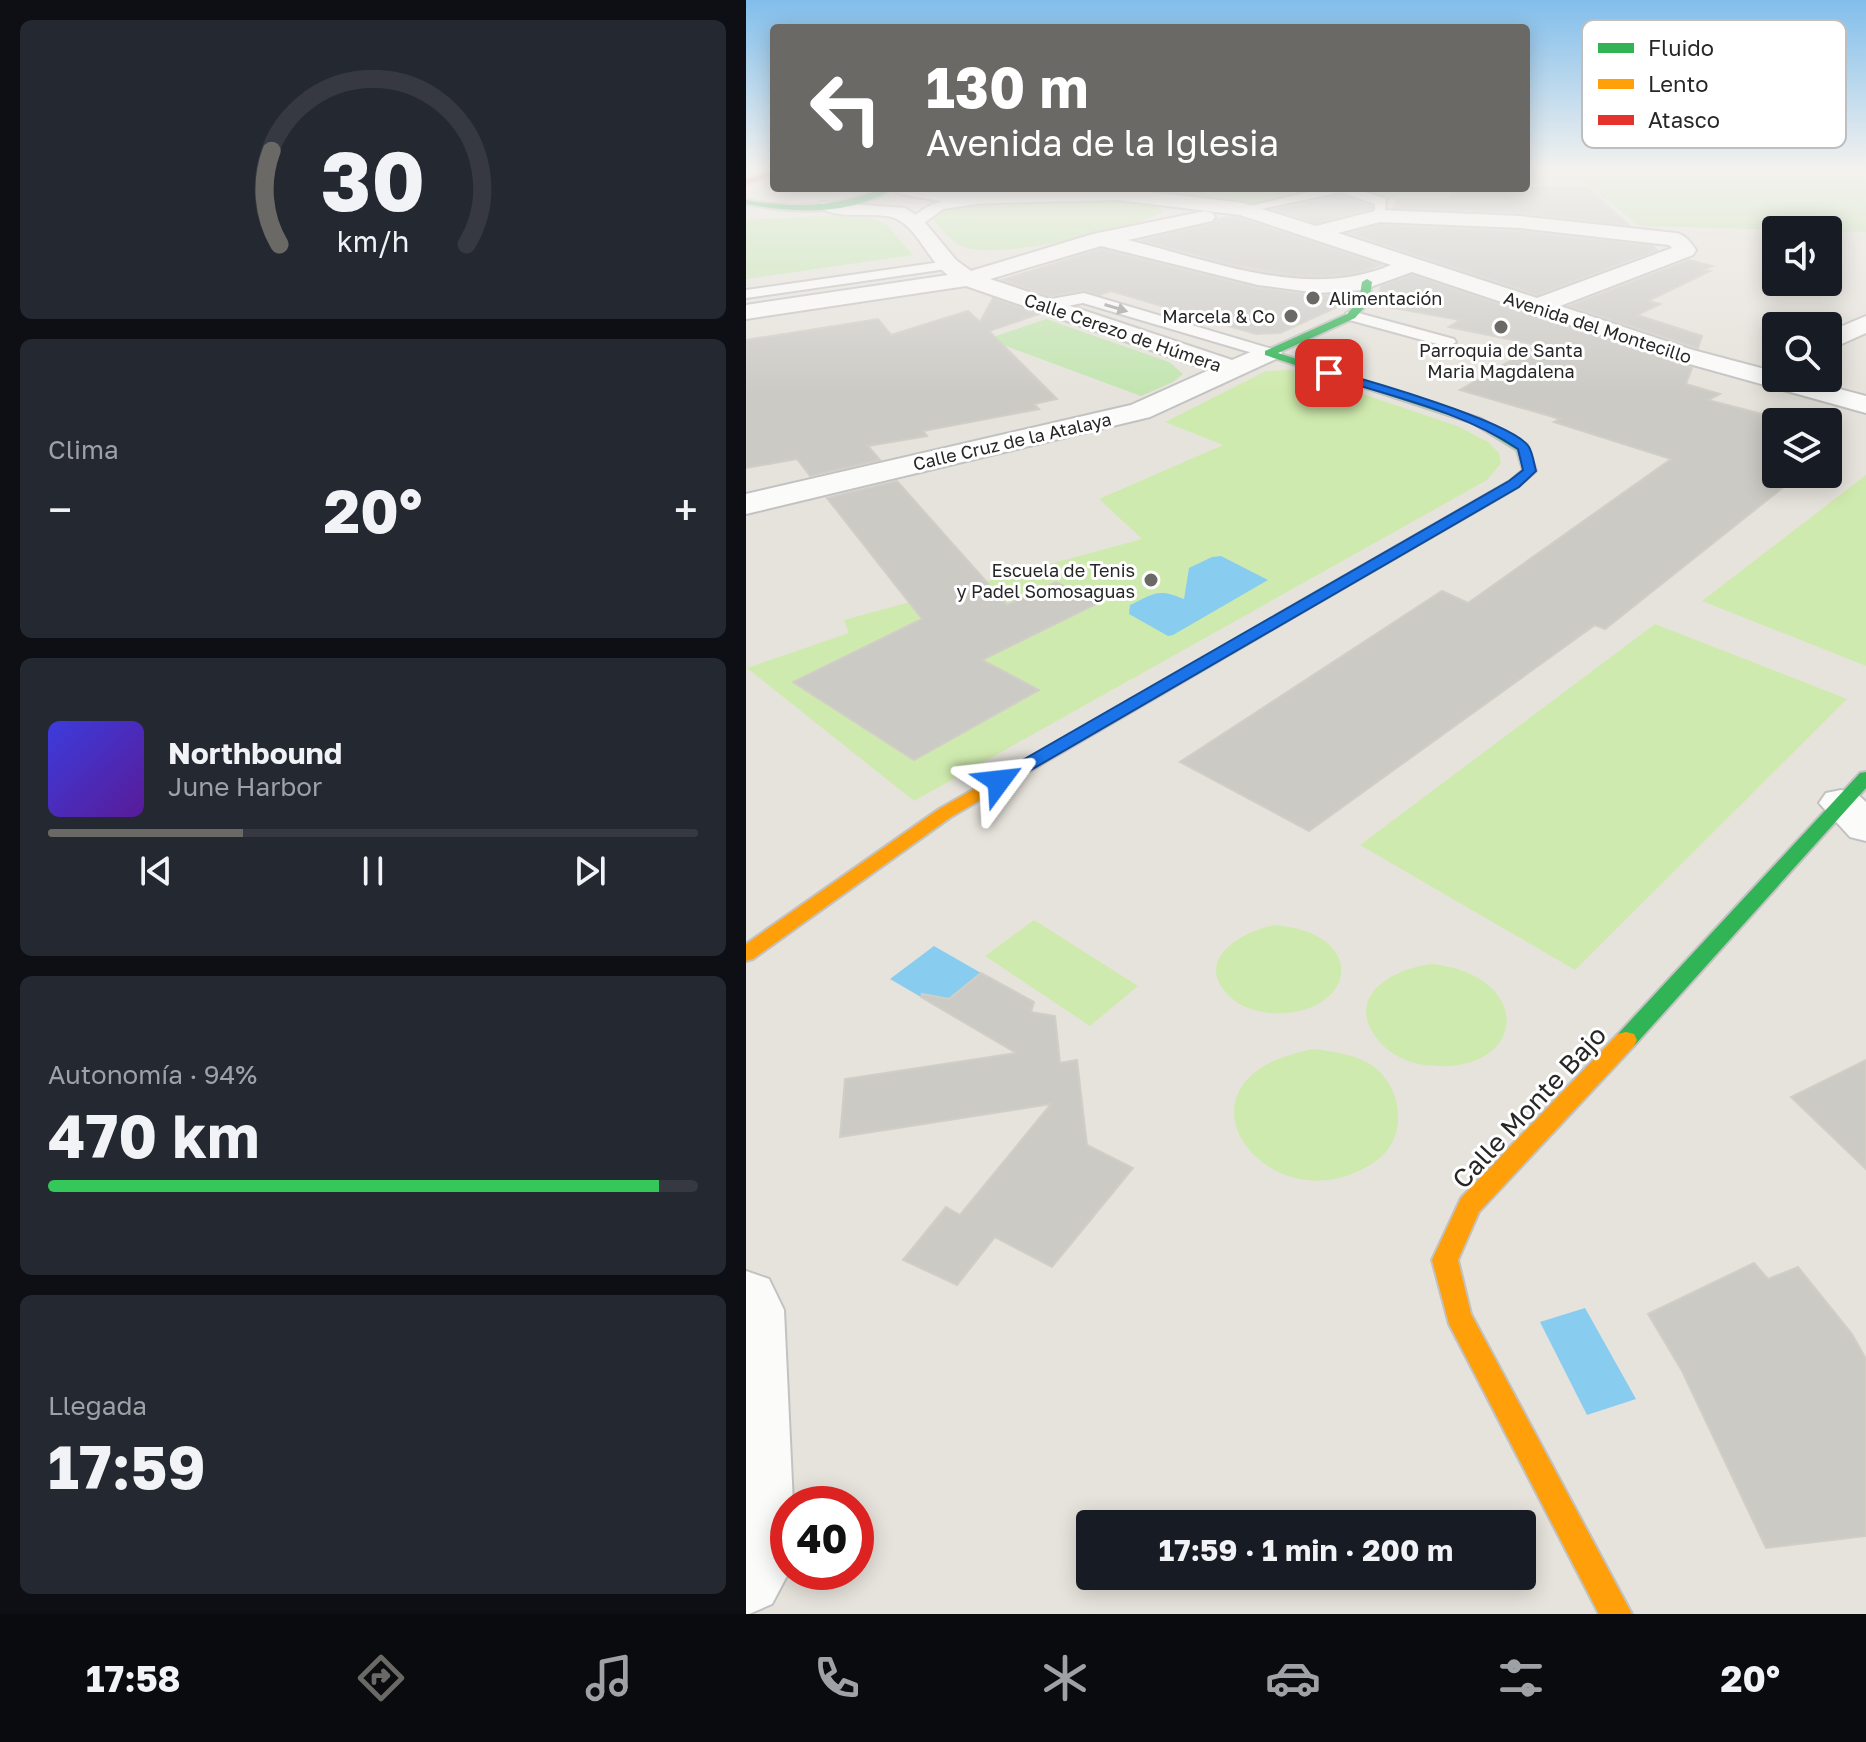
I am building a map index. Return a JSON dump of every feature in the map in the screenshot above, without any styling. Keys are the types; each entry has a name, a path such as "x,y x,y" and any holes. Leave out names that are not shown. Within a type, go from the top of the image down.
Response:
{"street":[{"path":"746,312 1051,254 1087,243"},
{"path":"1119,243 1288,284 1332,286 1361,300"},
{"name":"Avenida del Montecillo","path":"1346,243 1536,307 1762,371"},
{"path":"1536,307 1685,250 1680,243"},
{"path":"932,245 975,257 1051,254"},
{"path":"932,245 958,272"},
{"path":"1269,353 1361,300 1410,265"},
{"name":"Calle Cerezo de Húmera","path":"958,272 1040,306 1233,369"},
{"path":"1842,335 1866,323"},
{"path":"746,954 945,813 1514,484 1530,471 1523,448 1477,421 1269,353"},
{"name":"Calle Cruz de la Atalaya","path":"746,504 1140,411 1269,353"},
{"name":"Avenida del Montecillo","path":"1827,392 1866,405"},
{"name":"Calle Monte Bajo","path":"1616,1614 1458,1316 1445,1260 1470,1205 1858,803"},
{"path":"746,1299 752,1310 759,1555 746,1578"}],"lane":[{"path":"746,294 958,272"},
{"path":"1040,306 1084,298 1269,353"},
{"path":"1361,300 1448,342"}],"green space":[{"path":"746,243 903,243 913,255 746,279"},
{"path":"956,243 1053,243 1005,250 980,250"},
{"path":"1046,319 1169,362 1183,374 1173,382 1141,396 987,339"},
{"name":"Escuela de Tenis y Padel Somosaguas","path":"1292,370 1457,426 1488,442 1499,453 1501,463 1487,480 914,801 747,668 849,633 844,620 1142,539 1099,499 1223,445 1165,422 1266,371"},
{"path":"1866,475 1866,666 1702,601"},
{"path":"1655,624 1847,699 1575,970 1360,845"},
{"path":"1034,920 1138,986 1090,1026 985,956"},
{"path":"1274,925 1306,931 1327,943 1339,958 1341,974 1335,990 1320,1003 1299,1011 1270,1013 1235,1001 1222,987 1216,975 1217,963 1223,952 1245,935"},
{"path":"1434,964 1468,973 1491,988 1504,1006 1506,1025 1499,1042 1483,1057 1458,1065 1412,1062 1388,1050 1369,1024 1366,1010 1378,986 1404,971"},
{"path":"1314,1049 1352,1056 1373,1066 1383,1075 1396,1100 1397,1127 1387,1151 1376,1161 1337,1179 1299,1179 1267,1166 1244,1144 1234,1117 1240,1089 1266,1065"}],"shaded area":[{"path":"1247,243 1331,243 1377,259 1370,273 1350,280 1304,282 1195,259"}],"water":[{"path":"1221,556 1268,580 1173,635 1168,636 1129,614 1130,605 1157,593 1184,599 1189,568"},
{"path":"934,946 981,973 938,1007 890,979"},
{"path":"1585,1308 1636,1399 1587,1415 1540,1322"}],"building":[{"path":"1153,243 1315,243 1381,265 1359,272 1326,276 1293,275 1226,263"},
{"path":"1380,243 1629,243 1653,246 1657,250 1537,295"},
{"path":"1101,249 1258,288 1318,296 1348,294 1344,304 1280,333 1256,334 1111,291 1100,295 1083,290 1050,296 1002,280"},
{"path":"1689,260 1712,266 1702,270 1710,271 1648,301 1660,304 1637,315 1702,336 1698,348 1569,306"},
{"path":"1412,275 1692,368 1686,384 1720,394 1708,400 1762,414 1762,488 1782,488 1605,629 1595,625 1309,831 1180,762 1442,591 1468,603 1671,459 1554,422 1560,419 1460,390 1537,345 1449,327 1460,320 1377,305 1381,286"},
{"path":"993,298 1039,314 989,331 1057,399 1034,404 1039,409 923,431 927,436 868,446 880,460 810,476 797,459 746,468 746,340 878,319 891,335 968,311 980,322"},
{"path":"897,481 1007,605 1056,582 1098,603 982,660 1039,690 914,760 793,682 922,619 827,498"},
{"path":"981,973 1034,1002 1031,1012 1055,1016 1060,1063 1077,1060 1087,1145 1133,1168 1052,1267 995,1237 957,1285 903,1260 946,1207 960,1215 1051,1104 840,1137 845,1079 1016,1053 921,997 922,994 949,999"},
{"path":"1866,1060 1866,1169 1791,1097"},
{"path":"1754,1263 1768,1279 1798,1267 1852,1334 1866,1359 1866,1536 1766,1548 1682,1371 1648,1314"}],"traffic: fast":[{"path":"1280,619 1514,484 1530,471 1523,448 1477,421 1269,353 1351,316 1364,302 1367,282"},
{"path":"1626,1040 1866,777"}],"traffic: slow":[{"path":"746,954 945,813 1280,619"},
{"path":"1616,1614 1458,1316 1445,1260 1470,1205 1626,1040"}],"place":[{"name":"Alimentación","path":"1313,298"},
{"name":"Marcela & Co","path":"1291,316"},
{"name":"Parroquia de Santa Maria Magdalena","path":"1501,327"},
{"name":"Escuela de Tenis y Padel Somosaguas","path":"1151,580"}],"route":[{"path":"999,781 1514,484 1530,471 1529,459 1523,448 1503,433 1477,421 1329,373"}]}
